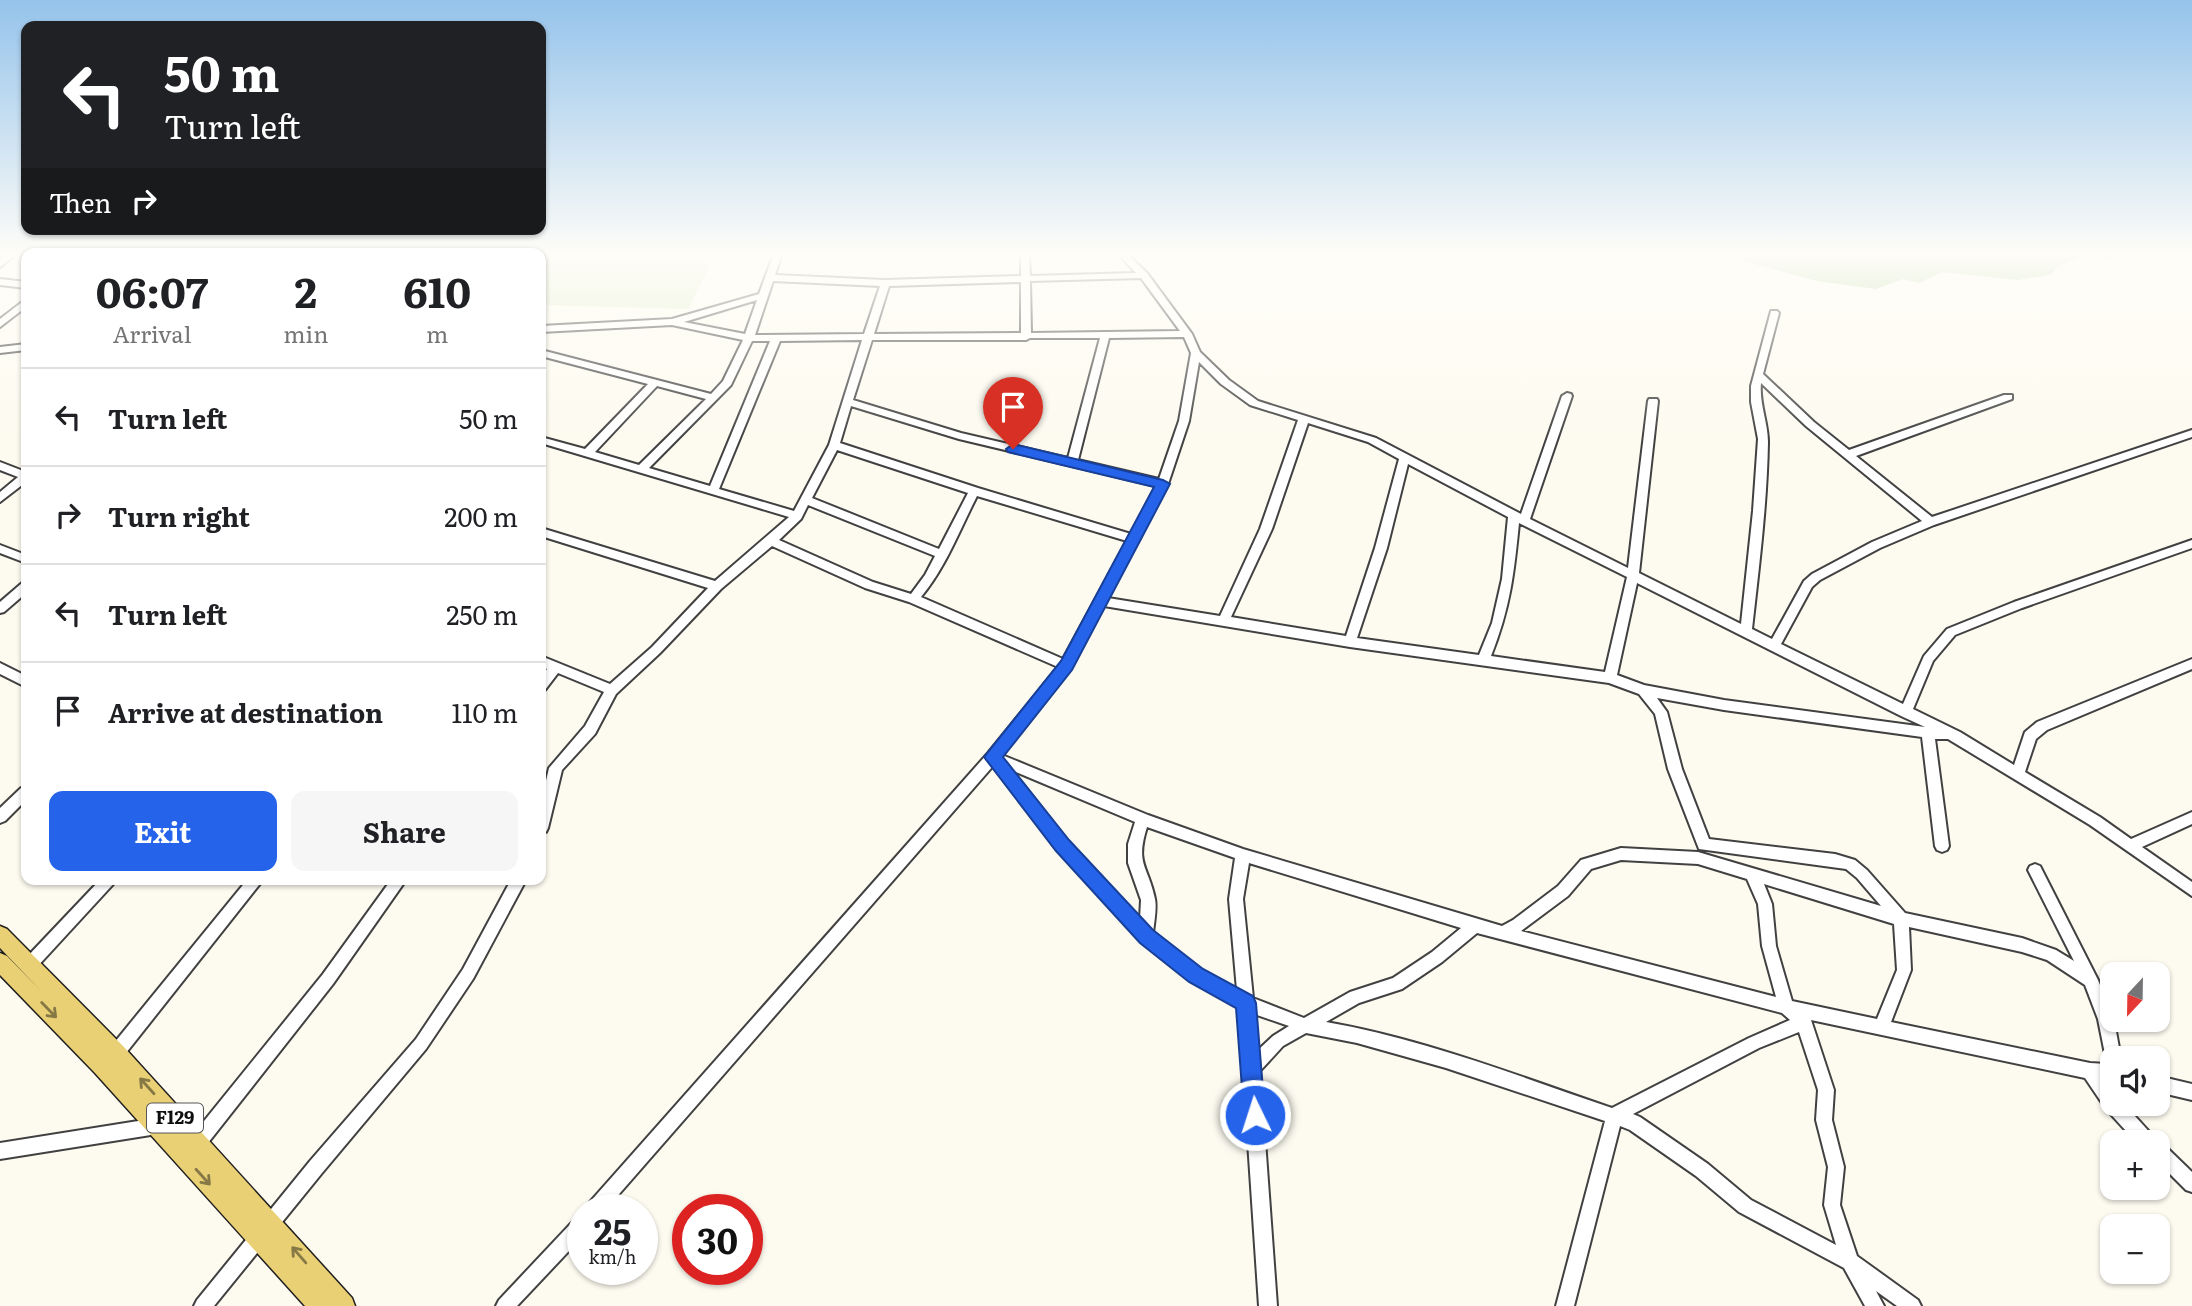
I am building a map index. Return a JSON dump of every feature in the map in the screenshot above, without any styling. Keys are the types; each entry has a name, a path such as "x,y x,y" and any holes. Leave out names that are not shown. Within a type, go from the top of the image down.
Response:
{"main road":[{"name":"F129","path":"0,935 31,964 198,1142 320,1306"},
{"name":"F129","path":"0,962 157,1126 344,1306"}],"street":[{"path":"546,330 672,321 687,317"},
{"path":"641,470 727,383 749,338 756,317"},
{"path":"546,808 556,768 590,730 612,690 656,650 716,586 797,516 834,445 850,402 874,317"},
{"path":"1025,317 1026,337"},
{"path":"1175,317 1196,353 1225,382 1254,403 1372,440 1519,518 1955,736 2095,821 2192,890"},
{"path":"1746,631 1758,522 1763,436 1755,397 1773,317"},
{"path":"672,321 749,338 1187,334"},
{"path":"1072,462 1105,335"},
{"path":"713,491 776,338"},
{"path":"0,350 21,347"},
{"path":"608,1194 993,757 1066,666 1079,637 1102,601 1163,484 1184,421 1196,353"},
{"path":"546,354 711,397"},
{"path":"1758,375 1847,455 1930,522"},
{"path":"587,454 655,383"},
{"path":"1483,660 1498,623 1519,518 1567,396"},
{"path":"1847,455 2008,397"},
{"path":"1610,678 1633,575 1653,401"},
{"path":"850,402 959,436 1163,484"},
{"path":"1223,622 1266,529 1304,419"},
{"path":"1774,646 1796,604 1816,577 1876,545 1930,522 2192,433"},
{"path":"546,442 797,516"},
{"path":"834,445 974,491 1135,539"},
{"path":"1350,642 1381,548 1405,457"},
{"path":"0,466 21,474"},
{"path":"0,498 21,480"},
{"path":"913,599 930,578 943,555 974,491"},
{"path":"807,500 943,555"},
{"path":"546,533 716,586"},
{"path":"771,541 869,585 913,599 1066,666"},
{"path":"1906,712 1928,659 1951,632 2018,605 2192,544"},
{"path":"0,550 21,557"},
{"path":"0,609 21,590"},
{"path":"1102,601 1350,642 1610,678 1643,690 1724,705 1955,736"},
{"path":"546,663 612,690"},
{"path":"2018,774 2029,736 2042,726 2192,664"},
{"path":"546,679 555,667"},
{"path":"0,668 21,679"},
{"path":"1643,690 1661,712 1675,769 1701,852 1753,876 1900,919 2022,945 2051,956 2091,980"},
{"path":"1928,732 1942,846"},
{"path":"993,757 1143,819 1243,855 1475,926 1786,1007 2100,1071"},
{"path":"993,757 1063,846 1146,936 1196,976 1246,1003 1307,1026 1357,1035 1446,1060 1634,1123 1702,1170 1745,1206 1850,1262 1912,1306"},
{"path":"0,817 21,797"},
{"path":"2129,846 2192,818"},
{"path":"1143,819 1135,844 1135,863 1148,900 1146,936"},
{"path":"1503,933 1518,926 1563,891 1586,864 1602,858 1621,854 1701,852 1835,860 1850,864 1862,874 1900,919 1904,970 1882,1027"},
{"path":"1243,855 1236,899 1252,1069 1268,1306"},
{"path":"2035,870 2091,980 2106,1019 2111,1046"},
{"path":"1753,876 1765,904 1769,946 1786,1007 1804,1022 1826,1090 1824,1120 1836,1167 1832,1205 1850,1262 1875,1306"},
{"path":"31,964 105,885"},
{"path":"116,1053 252,885"},
{"path":"198,1142 328,979 396,885"},
{"path":"203,1306 421,1044 468,974 516,885"},
{"path":"1252,1069 1278,1041 1355,997 1397,984 1475,926"},
{"path":"1565,1306 1615,1115 1754,1043 1804,1022"},
{"path":"2090,1071 2100,1085"},
{"path":"2170,1087 2192,1092"},
{"path":"2124,1116 2136,1130"},
{"path":"0,1151 157,1126"},
{"path":"2170,1163 2192,1184"},
{"path":"505,1306 567,1240"}],"route":[{"path":"1013,449 1163,484 1102,601 1079,637 1066,666 993,757 1063,846 1146,936 1196,976 1246,1003 1255,1115"}]}
